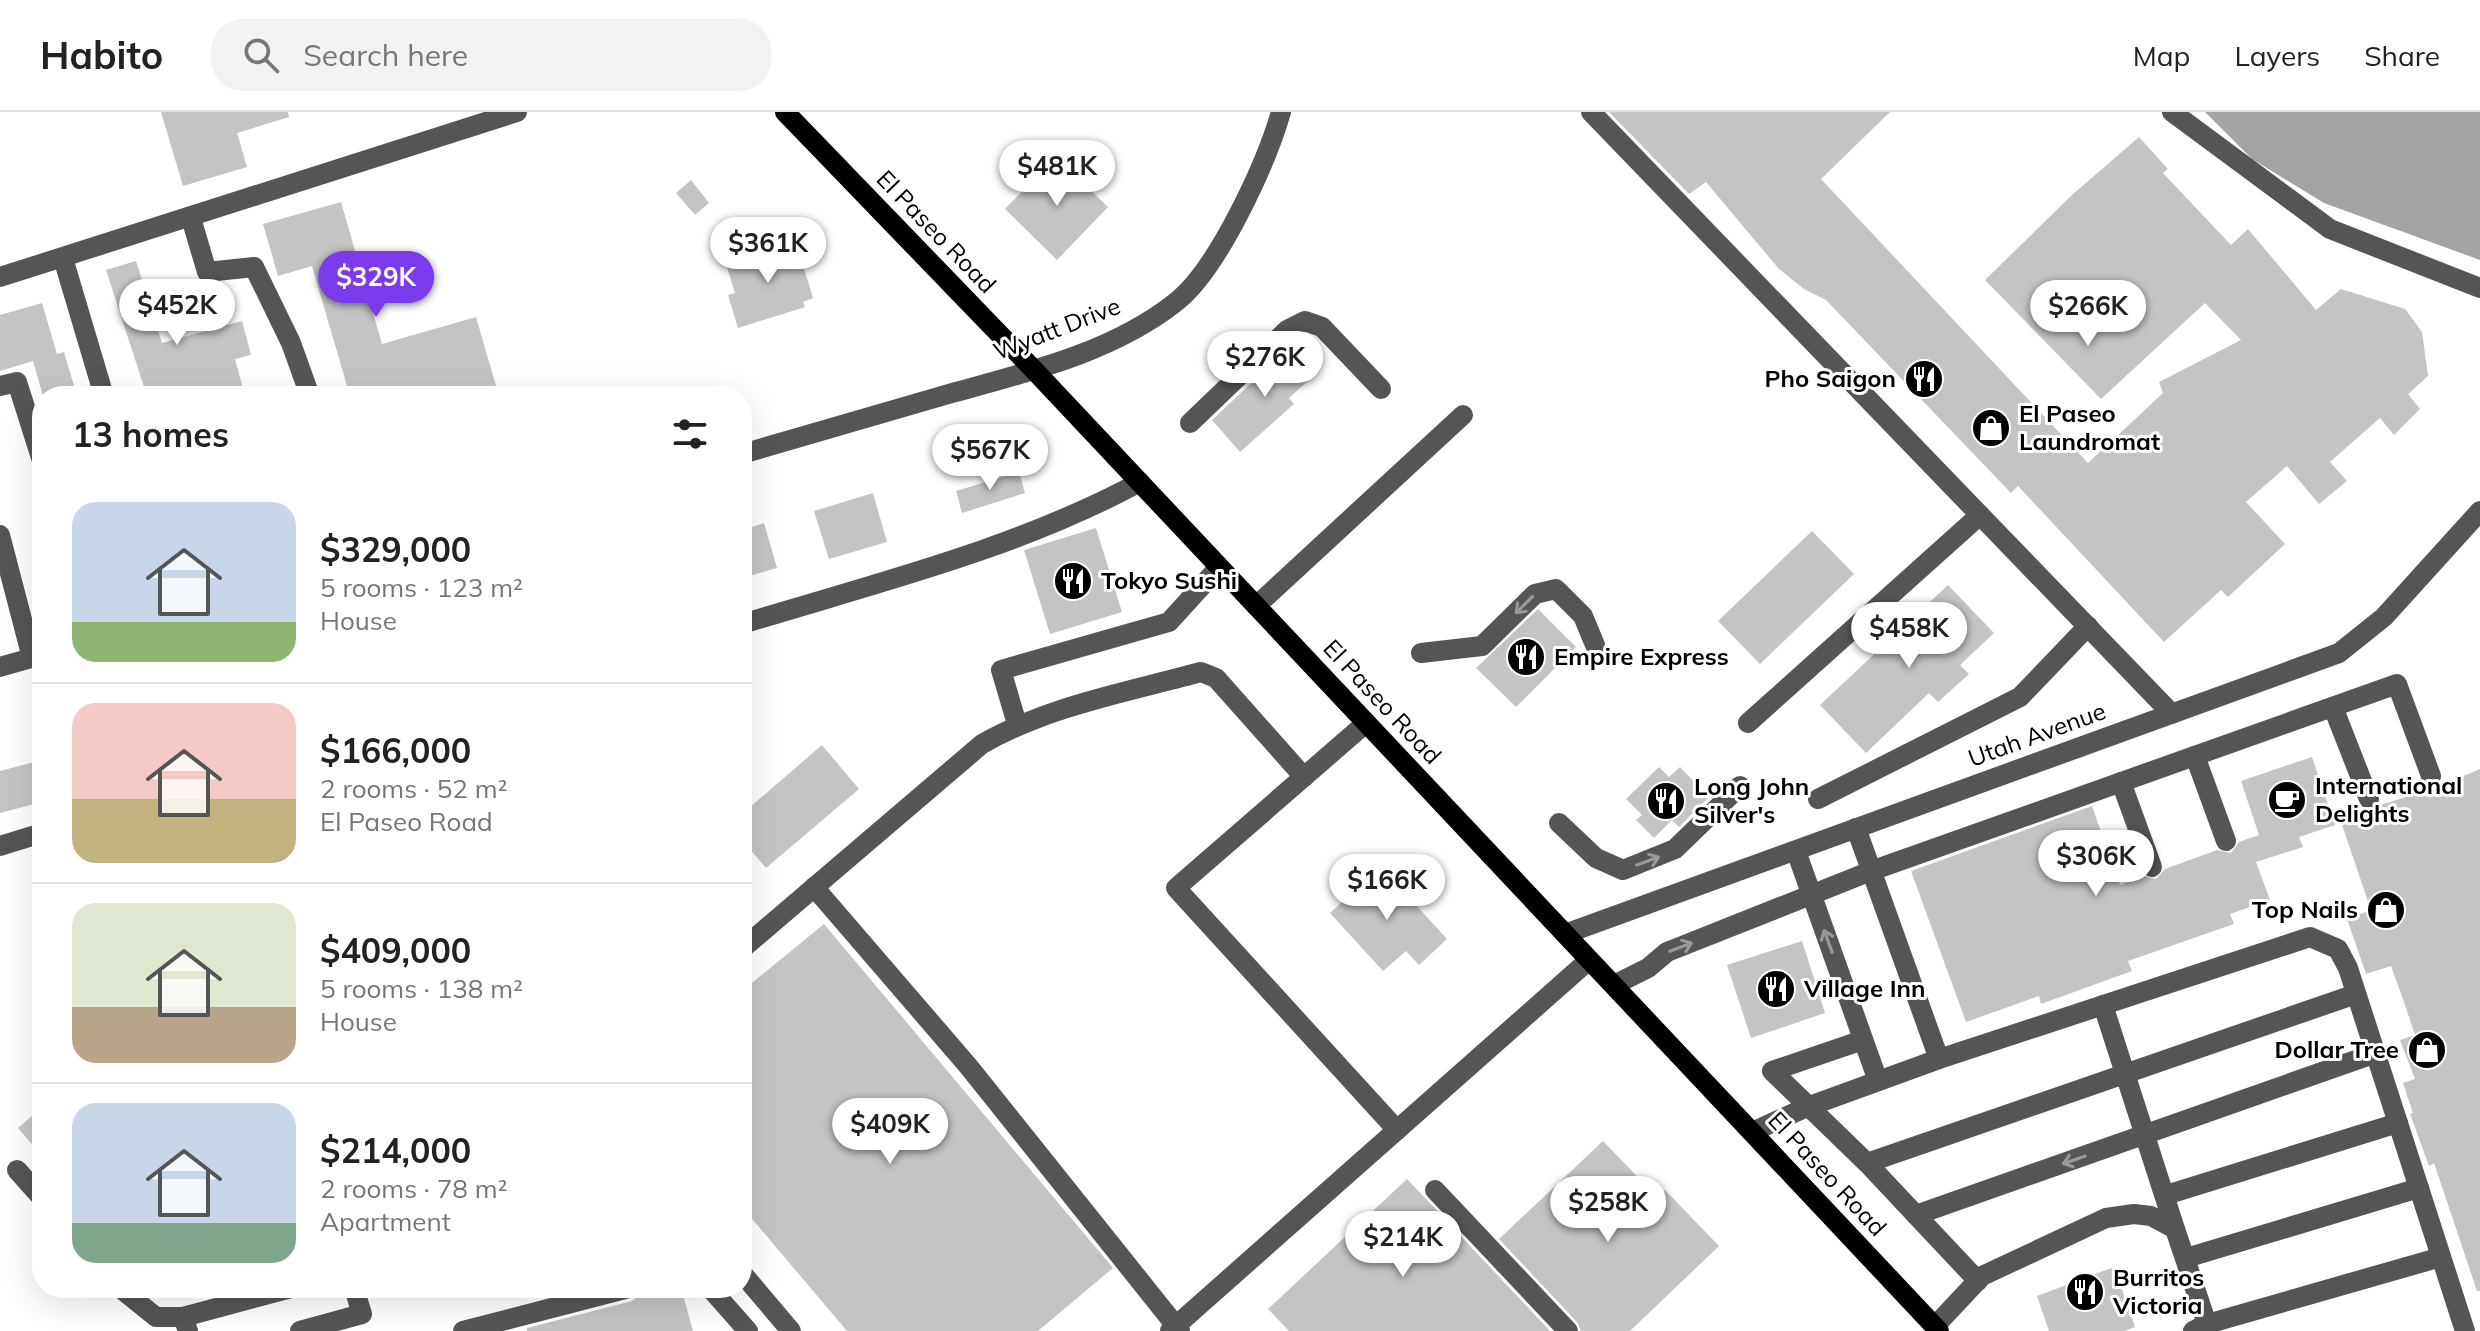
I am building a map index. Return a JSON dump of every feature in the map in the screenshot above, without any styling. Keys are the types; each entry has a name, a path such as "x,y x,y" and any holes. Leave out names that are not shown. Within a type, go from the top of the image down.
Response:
{"main road":[{"name":"El Paseo Road","path":"785,112 1034,370 1937,1328"}],"street":[{"path":"0,277 517,112"},
{"name":"Wyatt Drive","path":"752,451 1034,370 1119,338 1178,300 1211,262 1241,206 1281,112"},
{"path":"1591,112 2172,714"},
{"path":"2172,112 2330,229 2480,288"},
{"path":"191,218 207,272 254,267 291,343 306,386"},
{"path":"63,258 101,386"},
{"path":"1190,423 1287,330 1305,321 1322,327 1381,389"},
{"path":"0,386 17,382 32,429"},
{"path":"1256,606 1463,415"},
{"path":"752,621 1031,534 1084,512 1140,482"},
{"name":"Utah Avenue","path":"1565,934 2339,653 2384,617 2480,511"},
{"path":"1748,723 1980,515"},
{"path":"0,535 32,641"},
{"path":"1017,724 1001,670 1169,622 1219,567"},
{"path":"1421,653 1482,646 1535,594 1556,589 1583,616 1595,645"},
{"path":"1818,799 2020,697 2088,626"},
{"path":"0,667 32,658"},
{"path":"752,940 982,744 1017,724 1201,672 1216,678 1304,777"},
{"path":"1614,985 1648,968 1667,952 1871,871 2397,684 2431,776"},
{"path":"2333,707 2369,799"},
{"path":"1366,723 1176,888 1397,1130"},
{"path":"2195,756 2226,841"},
{"path":"2121,782 2152,867"},
{"path":"1559,823 1596,858 1623,870 1675,849 1740,786"},
{"path":"1856,828 1939,1059"},
{"path":"0,846 32,836"},
{"path":"1796,851 1878,1081"},
{"path":"814,887 969,1067 1175,1329 1589,960"},
{"path":"1752,1132 1807,1107 1939,1059 2310,937 2338,949 2356,994 2465,1331"},
{"path":"1867,1163 2356,994"},
{"path":"2103,1005 2186,1258 2203,1329 2441,1257"},
{"path":"1863,1040 1772,1071 1867,1163 1978,1281"},
{"path":"1916,1215 2376,1053"},
{"path":"2166,1195 2398,1123"},
{"path":"17,1170 32,1187"},
{"path":"2186,1258 2419,1188"},
{"path":"1435,1190 1568,1331"},
{"path":"1937,1328 1978,1281 2106,1218 2134,1214 2151,1216 2175,1229"},
{"path":"752,1285 791,1331"},
{"path":"132,1298 156,1317 186,1324 262,1298"},
{"path":"300,1331 362,1314 357,1298"},
{"path":"463,1331 590,1298"},
{"path":"719,1298 748,1331"}],"shaded area":[{"path":"2205,112 2480,112 2480,260 2324,203 2252,159"}],"building":[{"path":"161,112 288,112 289,117 237,133 247,167 183,186"},
{"path":"1609,112 1890,112 1821,179 2088,463 2163,393 2159,382 2241,340 2205,303 2101,399 1985,280 2072,195 2139,137 2168,169 2163,173 2231,245 2248,229 2316,310 2341,289 2405,309 2422,332 2428,376 2408,394 2420,409 2394,435 2380,418 2330,462 2347,481 2319,504 2287,466 2246,502 2285,544 2228,597 2221,590 2164,642 2018,486 2011,493 1826,300 1804,289 1779,269 1706,182 1689,194"},
{"path":"1056,157 1108,207 1057,260 1005,209"},
{"path":"691,180 709,203 695,215 676,193"},
{"path":"341,202 382,344 476,317 496,386 347,386 312,266 278,276 263,224"},
{"path":"796,242 813,298 803,302 805,307 738,328 728,295 735,293 726,264"},
{"path":"136,261 162,343 242,321 251,355 235,359 242,386 144,386 106,270"},
{"path":"42,303 57,354 64,352 74,386 40,386 33,361 0,371 0,315"},
{"path":"1293,344 1318,372 1289,398 1294,404 1240,452 1212,420"},
{"path":"1019,472 1025,493 962,513 956,491"},
{"path":"873,493 887,542 829,559 814,511"},
{"path":"764,523 777,568 752,575 752,527"},
{"name":"Tokyo Sushi","path":"1096,528 1122,612 1050,634 1024,550"},
{"path":"1812,531 1854,574 1760,664 1718,621"},
{"path":"1948,585 1994,633 1960,665 1969,674 1938,702 1929,693 1866,753 1820,705"},
{"name":"Empire Express","path":"1538,609 1576,647 1516,707 1476,668"},
{"path":"822,745 859,789 766,868 752,852 752,805"},
{"path":"2312,757 2335,825 2299,837 2303,847 2256,862 2270,900 2230,914 2234,924 2128,961 2132,971 2041,1004 2039,996 1966,1022 1911,871 2092,806 2120,885 2143,876 2156,879 2165,869 2217,850 2231,853 2239,842 2259,835 2241,781"},
{"path":"32,763 32,805 0,813 0,771"},
{"path":"1659,767 1669,777 1680,767 1709,797 1679,827 1672,820 1654,838 1636,820 1642,815 1626,799"},
{"path":"2480,769 2480,1291 2477,1291 2434,1163 2429,1166 2410,1114 2413,1113 2403,1083 2415,1079 2400,1040 2415,1035 2404,1002 2391,966 2366,974 2347,919 2371,910 2340,819 2373,811 2380,805 2435,788"},
{"path":"1381,867 1447,939 1419,965 1406,951 1383,971 1330,913"},
{"path":"824,924 1113,1268 1038,1331 847,1331 752,1219 752,983"},
{"name":"Village Inn","path":"1802,941 1825,1013 1751,1038 1727,965"},
{"path":"32,1116 32,1144 18,1128"},
{"path":"1603,1141 1657,1197 1665,1190 1719,1246 1630,1331 1581,1331 1577,1322 1499,1239"},
{"path":"1407,1179 1550,1331 1289,1331 1268,1309"},
{"name":"Burritos Victoria","path":"2114,1267 2135,1327 2125,1331 2049,1331 2037,1296"},
{"path":"635,1298 684,1298 693,1331 527,1331 527,1328"}],"place":[{"name":"Pho Saigon","path":"1924,379"},
{"name":"El Paseo Laundromat","path":"1991,428"},
{"name":"Tokyo Sushi","path":"1073,581"},
{"name":"Empire Express","path":"1526,657"},
{"name":"International Delights","path":"2287,800"},
{"name":"Long John Silver's","path":"1666,801"},
{"name":"Top Nails","path":"2386,910"},
{"name":"Village Inn","path":"1776,989"},
{"name":"Dollar Tree","path":"2427,1050"},
{"name":"Burritos Victoria","path":"2085,1292"}]}
